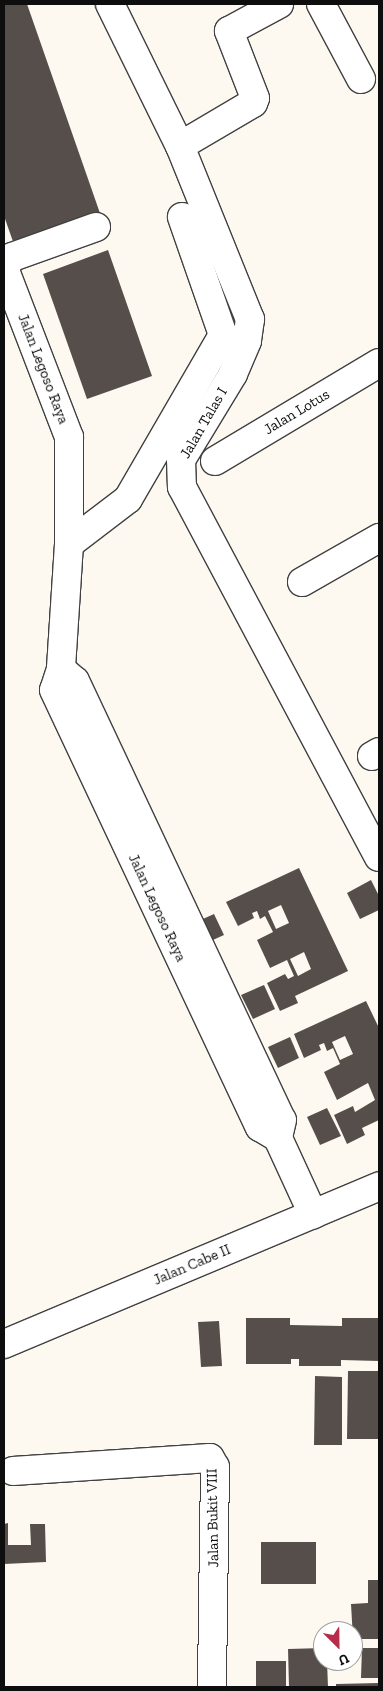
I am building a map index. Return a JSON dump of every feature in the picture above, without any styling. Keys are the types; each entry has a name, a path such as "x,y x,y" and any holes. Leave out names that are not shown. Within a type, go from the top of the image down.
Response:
{"street":[{"name":"Jalan Talas I","path":"110,4 180,146 250,318 247,341 233,374 181,460 182,487 379,857"},
{"path":"180,146 253,103 255,98 229,31 279,4"},
{"path":"321,4 361,79"},
{"path":"69,544 128,500 223,336 182,217"},
{"name":"Jalan Legoso Raya","path":"96,227 12,257 6,265 6,273 69,437 69,544 61,669 54,690 260,1127 278,1138 312,1214"},
{"name":"Jalan Lotus","path":"215,460 379,362"},
{"path":"302,582 379,538"},
{"name":"Jalan Cabe II","path":"4,1344 379,1186"},
{"name":"Jalan Bukit VIII","path":"13,1471 210,1458 215,1467 212,1687"}],"building":[{"path":"4,4 27,4 102,219 16,250 4,216"},
{"path":"108,250 152,376 87,399 43,274"},
{"path":"299,868 348,971 295,996 298,1003 280,1011 267,983 285,974 288,979 294,976 287,960 270,968 257,940 273,932 265,916 260,919 257,911 252,913 254,918 238,926 226,902","holes":["281,905 289,923 276,929 268,911","304,952 311,969 298,976 290,959"]},
{"path":"371,880 379,896 379,910 360,919 347,893"},
{"path":"214,914 224,935 204,944 194,923"},
{"path":"264,985 275,1009 253,1019 241,995"},
{"path":"366,1001 379,1028 379,1120 362,1128 365,1135 347,1144 334,1115 353,1106 355,1112 375,1100 368,1083 337,1100 324,1072 340,1064 333,1048 327,1051 324,1043 319,1045 321,1050 304,1058 294,1034","holes":["345,1036 353,1054 340,1060 332,1042"]},
{"path":"290,1037 299,1058 278,1068 268,1047"},
{"path":"327,1108 341,1136 320,1145 307,1117"},
{"path":"246,1318 290,1318 290,1325 342,1326 342,1318 379,1318 379,1361 341,1360 341,1366 299,1366 299,1359 291,1359 291,1364 246,1364"},
{"path":"219,1321 222,1366 201,1367 198,1322"},
{"path":"348,1371 379,1371 379,1439 347,1439"},
{"path":"315,1376 342,1377 342,1445 314,1445"},
{"path":"8,1523 8,1545 31,1545 30,1524 45,1524 46,1562 4,1564 4,1524"},
{"path":"261,1542 316,1542 316,1584 261,1584"},
{"path":"368,1580 379,1580 379,1639 363,1639 363,1621 352,1621 351,1604 368,1603"},
{"path":"313,1648 313,1671 327,1671 328,1687 289,1687 288,1649"},
{"path":"363,1648 379,1648 379,1678 361,1678 361,1671 363,1671"},
{"path":"256,1661 286,1661 286,1687 256,1687"},
{"path":"379,1683 379,1687 336,1687 336,1684"}]}
